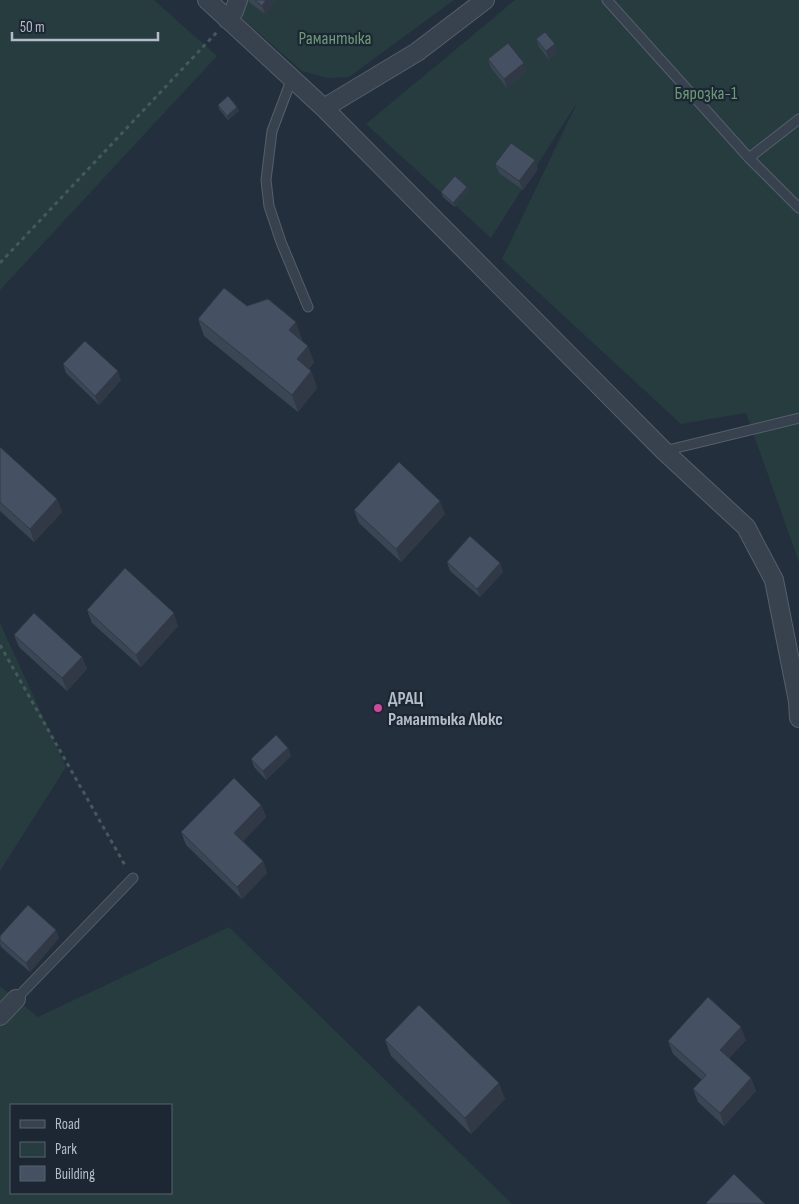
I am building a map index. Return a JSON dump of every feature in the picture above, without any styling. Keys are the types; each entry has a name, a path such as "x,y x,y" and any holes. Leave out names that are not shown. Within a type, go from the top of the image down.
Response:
{"street":[{"path":"206,0 324,108 664,451 746,527 774,580 798,701 799,718"},
{"path":"228,20 238,0"},
{"path":"324,108 417,52 485,0"},
{"path":"0,1016 16,999"}],"lane":[{"path":"607,0 749,158 799,208"},
{"path":"292,78 272,130 266,180 269,206 308,307"},
{"path":"749,158 799,119"},
{"path":"664,451 799,418"},
{"path":"16,999 133,878"}],"path":[{"path":"0,263 228,20"},
{"path":"0,645 133,878"}],"green space":[{"path":"0,0 154,0 217,56 0,290"},
{"name":"Рамантыка","path":"227,0 454,0 349,77 328,78 302,71 234,11"},
{"name":"Бярозка-1","path":"515,0 799,0 799,562 746,413 681,424 502,259 578,101 491,238 366,124"},
{"path":"0,623 66,767 0,871"},
{"path":"229,927 512,1204 0,1204 0,986 38,1017"}],"building":[{"path":"255,0 266,0 262,6"},
{"path":"545,32 555,44 546,51 536,39"},
{"path":"508,43 524,63 504,79 488,59"},
{"path":"228,96 237,107 227,116 218,105"},
{"path":"511,143 535,160 519,181 495,164"},
{"path":"455,176 467,187 453,203 441,192"},
{"path":"224,288 247,306 268,299 296,322 289,330 308,346 297,359 311,371 292,395 198,319"},
{"path":"85,341 118,371 95,396 63,364"},
{"path":"0,447 57,499 30,529 0,502"},
{"path":"399,462 440,501 396,549 354,510"},
{"path":"470,536 500,563 477,589 447,562"},
{"path":"125,568 174,613 136,655 87,610"},
{"path":"34,613 82,657 62,678 14,635"},
{"path":"276,735 288,748 263,771 251,759"},
{"path":"234,778 261,805 234,833 263,861 237,887 181,832"},
{"path":"28,905 56,930 26,963 0,940 0,936"},
{"path":"708,997 741,1027 720,1050 751,1078 720,1113 693,1089 706,1075 668,1041"},
{"path":"419,1005 499,1083 465,1118 385,1040"},
{"path":"734,1174 765,1204 706,1203"}],"place":[{"name":"ДРАЦ Рамантыка Люкс","path":"378,708"}]}
